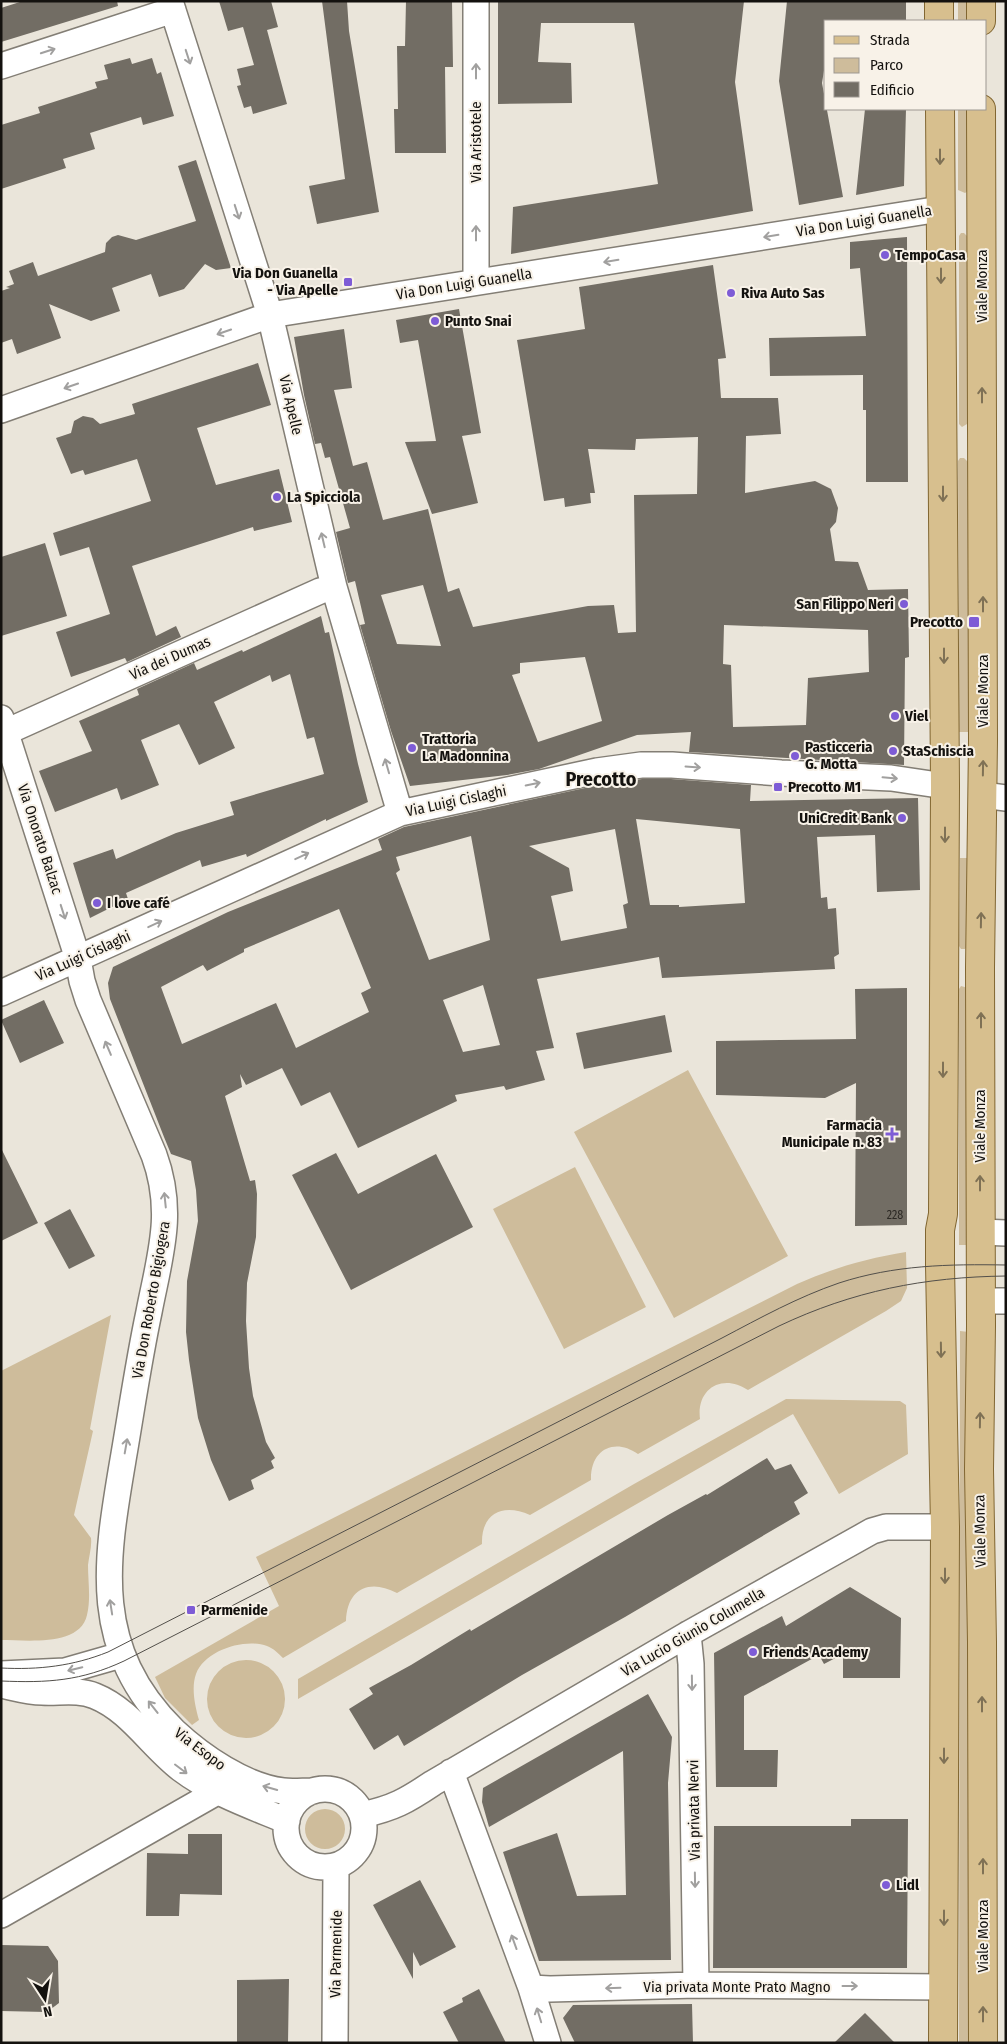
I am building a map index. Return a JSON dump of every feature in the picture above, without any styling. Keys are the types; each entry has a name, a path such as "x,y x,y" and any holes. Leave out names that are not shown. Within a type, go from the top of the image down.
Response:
{"main road":[{"path":"939,1 939,20"},
{"path":"981,1 981,20"},
{"path":"940,110 945,786 943,1214 940,1248 945,1527 943,2043"},
{"name":"Viale Monza","path":"981,110 981,209 994,797 993,1301 979,1469 982,1652 983,2043"},
{"path":"940,209 981,209"},
{"path":"945,786 994,797"},
{"path":"941,1302 993,1301"}],"street":[{"name":"Via Aristotele","path":"476,1 476,282"},
{"path":"1,66 172,6"},
{"name":"Via Apelle","path":"172,6 270,315 334,587 400,813"},
{"name":"Via Don Luigi Guanella","path":"1,410 270,315 940,209"},
{"name":"Via dei Dumas","path":"4,725 334,587"},
{"name":"Via Onorato Balzac","path":"4,725 78,959"},
{"name":"Via Luigi Cislaghi","path":"1,993 400,813 597,771 640,765 672,765 789,774 891,778 945,786"},
{"name":"Via Don Roberto Bigiogera","path":"78,959 88,1000 158,1168 166,1208 164,1238 146,1325 110,1538 109,1602 121,1654"},
{"name":"Via Lucio Giunio Columella","path":"362,1814 393,1807 688,1634 872,1531 886,1527 945,1527"},
{"name":"Via privata Nervi","path":"688,1634 692,1664 696,1986"},
{"path":"1,1674 65,1671 121,1654"},
{"name":"Via Esopo","path":"121,1654 142,1692 164,1721 224,1782 287,1821"},
{"name":"Via Esopo","path":"1,1685 35,1692 80,1692 106,1701 122,1712 154,1746 182,1770 224,1782 276,1790 313,1791"},
{"path":"451,1772 531,1988 548,2043"},
{"name":"Via Esopo","path":"1,1915 224,1782"},
{"path":"326,1789 341,1792 353,1800 362,1814 365,1831 359,1850 348,1860 336,1866 321,1868 306,1862 299,1857 288,1841 287,1821 290,1811 296,1802 313,1791 326,1789"},
{"name":"Via Parmenide","path":"335,2043 336,1866"},
{"name":"Via privata Monte Prato Magno","path":"531,1988 696,1986 944,1987"}],"green space":[{"path":"958,1 967,1 967,20 958,20"},
{"path":"958,110 967,110 968,191 965,193 958,190"},
{"path":"961,233 967,236 967,424 962,427 959,424 959,236"},
{"path":"960,458 964,458 968,462 968,732 959,732 958,461"},
{"path":"960,858 968,858 967,946 965,949 961,949 959,946"},
{"path":"961,986 968,988 968,1245 959,1245 959,989"},
{"path":"688,1070 788,1256 674,1318 574,1132"},
{"path":"575,1167 646,1307 564,1349 493,1209"},
{"path":"906,1252 907,1288 901,1301 886,1311 748,1390 739,1385 729,1383 713,1387 702,1399 700,1419 638,1454 620,1447 605,1449 595,1461 591,1480 530,1515 511,1510 496,1513 485,1525 482,1544 397,1593 377,1587 361,1589 350,1601 346,1621 283,1658 271,1648 258,1644 237,1645 217,1652 208,1658 196,1674 194,1691 199,1720 192,1725 165,1698 155,1677 279,1606 256,1557 797,1284 851,1264"},
{"path":"111,1315 90,1429 93,1431 74,1515 91,1538 88,1565 89,1596 87,1615 82,1625 74,1632 63,1637 37,1641 1,1640 1,1371"},
{"path":"960,1331 969,1332 969,2043 959,2043"},
{"path":"786,1399 900,1401 906,1405 908,1454 839,1494 793,1414 298,1699 298,1679 634,1484"},
{"path":"238,1660 254,1660 268,1666 279,1677 285,1691 285,1707 279,1721 268,1732 254,1738 238,1738 224,1732 213,1721 207,1707 207,1691 213,1677 224,1666"},
{"path":"329,1809 336,1812 342,1818 345,1829 344,1837 336,1846 329,1849 321,1849 314,1846 306,1837 305,1825 308,1818 317,1810"}],"building":[{"path":"23,1 117,1 118,6 1,42 1,8"},
{"path":"219,1 271,1 278,27 267,30 287,104 253,114 251,106 244,108 237,86 241,85 237,69 254,65 243,27 228,31"},
{"path":"322,1 347,1 349,31 379,212 317,224 309,186 345,179"},
{"path":"406,1 452,1 453,67 445,67 446,153 395,153 394,109 398,109 397,46 405,46"},
{"path":"498,1 744,1 735,82 753,211 511,254 513,207 658,184 634,23 541,23 538,62 571,63 572,103 498,104"},
{"path":"787,1 906,1 906,20 824,20 824,70 822,83 824,110 827,110 843,197 799,205 779,81"},
{"path":"130,58 132,64 152,58 157,74 161,72 174,116 143,125 141,117 90,133 95,149 63,159 66,168 1,189 1,125 40,113 38,107 97,88 95,82 108,79 104,65"},
{"path":"865,110 906,110 904,186 856,195"},
{"path":"196,160 231,268 216,270 205,264 184,289 159,297 151,274 112,288 120,311 91,321 49,304 61,338 17,354 12,339 1,343 1,291 10,288 6,287 14,284 9,271 33,262 38,276 105,252 106,243 112,237 118,235 136,240 196,221 178,166"},
{"path":"907,237 908,482 866,482 866,410 863,410 863,375 770,376 769,338 866,336 860,268 850,269 850,242"},
{"path":"713,265 726,358 718,359 721,398 778,398 781,434 746,436 745,493 815,481 831,489 838,508 836,522 830,529 835,561 858,562 868,590 908,589 909,657 905,658 904,765 689,752 691,732 637,735 539,769 507,775 410,786 391,731 360,625 365,624 355,581 348,583 336,532 350,528 330,457 325,458 321,443 315,444 294,337 344,329 352,388 334,390 353,466 367,462 383,520 428,509 448,592 459,588 473,627 588,606 614,605 618,633 636,632 634,495 697,494 698,437 636,439 635,450 588,449 595,493 590,493 591,503 565,507 564,498 544,501 517,340 585,329 579,287","holes":["423,585 441,646 397,644 381,595","724,625 868,630 869,672 808,678 806,725 733,727 731,665 723,664","585,657 602,721 538,742 512,675 520,673 520,663"]},
{"path":"459,309 481,433 462,436 478,503 432,514 405,442 436,441 418,340 400,343 396,320"},
{"path":"258,363 271,405 197,428 216,485 279,469 292,522 254,531 253,527 132,566 156,636 176,626 181,637 127,662 125,658 71,677 56,632 110,614 89,547 60,556 53,533 151,501 137,459 85,475 83,470 71,474 56,438 71,433 74,421 83,416 93,418 100,424 135,414 132,404"},
{"path":"45,543 67,616 1,636 1,557"},
{"path":"321,616 325,633 329,632 368,802 326,821 326,819 247,857 246,854 202,867 200,860 126,893 128,899 90,918 73,863 113,849 116,859 176,833 234,815 230,802 324,774 314,737 307,739 290,674 272,682 270,675 214,702 235,748 199,765 179,724 141,740 159,785 121,800 117,788 55,812 39,771 92,751 79,721 139,695 137,689 194,663 197,670 242,650 243,652"},
{"path":"642,779 671,779 751,785 750,801 918,798 920,890 877,892 875,835 817,837 821,898 827,897 828,909 836,908 839,954 834,957 835,969 662,978 659,957 537,979 554,1048 536,1051 545,1080 506,1090 504,1086 455,1095 457,1101 358,1148 330,1092 301,1106 282,1068 246,1085 240,1074 242,1087 225,1096 250,1181 255,1180 257,1194 256,1237 247,1283 246,1321 249,1368 253,1396 266,1442 275,1458 271,1461 274,1468 251,1480 254,1489 229,1501 211,1460 198,1418 189,1360 186,1332 187,1281 198,1221 196,1190 191,1161 171,1154 164,1137 110,999 108,983 113,967 228,912 382,850 378,839 404,827 599,785","holes":["636,819 740,829 745,903 679,907 679,905 650,905","615,829 628,903 623,905 627,928 561,941 551,896 573,891 569,868 529,846","471,836 490,940 429,960 396,873 400,870 396,857","339,909 371,988 361,993 369,1012 296,1048 276,1003 182,1044 161,987 203,965 207,971 244,952 244,949","483,985 500,1045 463,1052 443,1000"]},
{"path":"907,988 907,1225 855,1226 856,1083 825,1098 716,1095 716,1041 856,1039 855,989"},
{"path":"44,1000 64,1043 20,1063 1,1020"},
{"path":"665,1015 672,1052 584,1069 576,1033"},
{"path":"1,1148 38,1223 1,1241"},
{"path":"336,1153 358,1194 436,1154 473,1227 351,1290 292,1175"},
{"path":"70,1209 95,1256 69,1269 44,1223"},
{"path":"767,1458 775,1470 791,1464 808,1493 794,1502 800,1514 522,1675 404,1746 398,1735 374,1750 349,1709 373,1694 369,1688 470,1629 471,1631 668,1515 707,1495"},
{"path":"850,1587 901,1618 900,1678 843,1678 843,1654 824,1664 819,1655 744,1696 744,1750 778,1750 777,1787 716,1787 714,1653 782,1616 786,1626"},
{"path":"648,1694 672,1737 668,1783 671,1960 539,1961 503,1852 557,1833 577,1896 626,1895 623,1751 489,1827 482,1802 483,1788"},
{"path":"851,1819 908,1819 907,1968 713,1968 714,1826 851,1826"},
{"path":"188,1834 222,1834 222,1895 180,1894 179,1916 146,1916 147,1853 188,1854"},
{"path":"420,1880 456,1947 420,1966 413,1952 413,1979 373,1905"},
{"path":"1,1945 48,1946 58,1961 59,2003 47,2012 1,2011"},
{"path":"289,1979 288,2043 237,2043 237,1980"},
{"path":"479,1989 506,2043 459,2043 443,2012 463,2002 462,1998"},
{"path":"692,2004 693,2043 575,2043 563,2018 573,2005"},
{"path":"865,2013 895,2043 834,2043"}],"tram line":[{"path":"1,1668 56,1666 82,1661 108,1652 794,1301 839,1283 880,1272 922,1267 1006,1265"},
{"path":"1,1681 34,1682 79,1677 124,1661 779,1326 807,1314 862,1295 890,1288 946,1279 1006,1276"}],"place":[{"name":"TempoCasa","path":"885,255"},
{"name":"Via Don Guanella - Via Apelle","path":"348,282"},
{"name":"Riva Auto Sas","path":"731,293"},
{"name":"Punto Snai","path":"435,321"},
{"name":"La Spicciola","path":"277,497"},
{"name":"San Filippo Neri","path":"904,604"},
{"name":"Precotto","path":"974,622"},
{"name":"Viel","path":"895,716"},
{"name":"Trattoria La Madonnina","path":"412,748"},
{"name":"StaSchiscia","path":"893,751"},
{"name":"Pasticceria G. Motta","path":"795,756"},
{"name":"Precotto M1","path":"778,787"},
{"name":"UniCredit Bank","path":"902,818"},
{"name":"I love café","path":"97,903"},
{"name":"Farmacia Municipale n. 83","path":"892,1134"},
{"name":"Parmenide","path":"191,1610"},
{"name":"Friends Academy","path":"753,1652"},
{"name":"Lidl","path":"886,1885"}],"district":[{"name":"Precotto","path":"601,779"}]}
